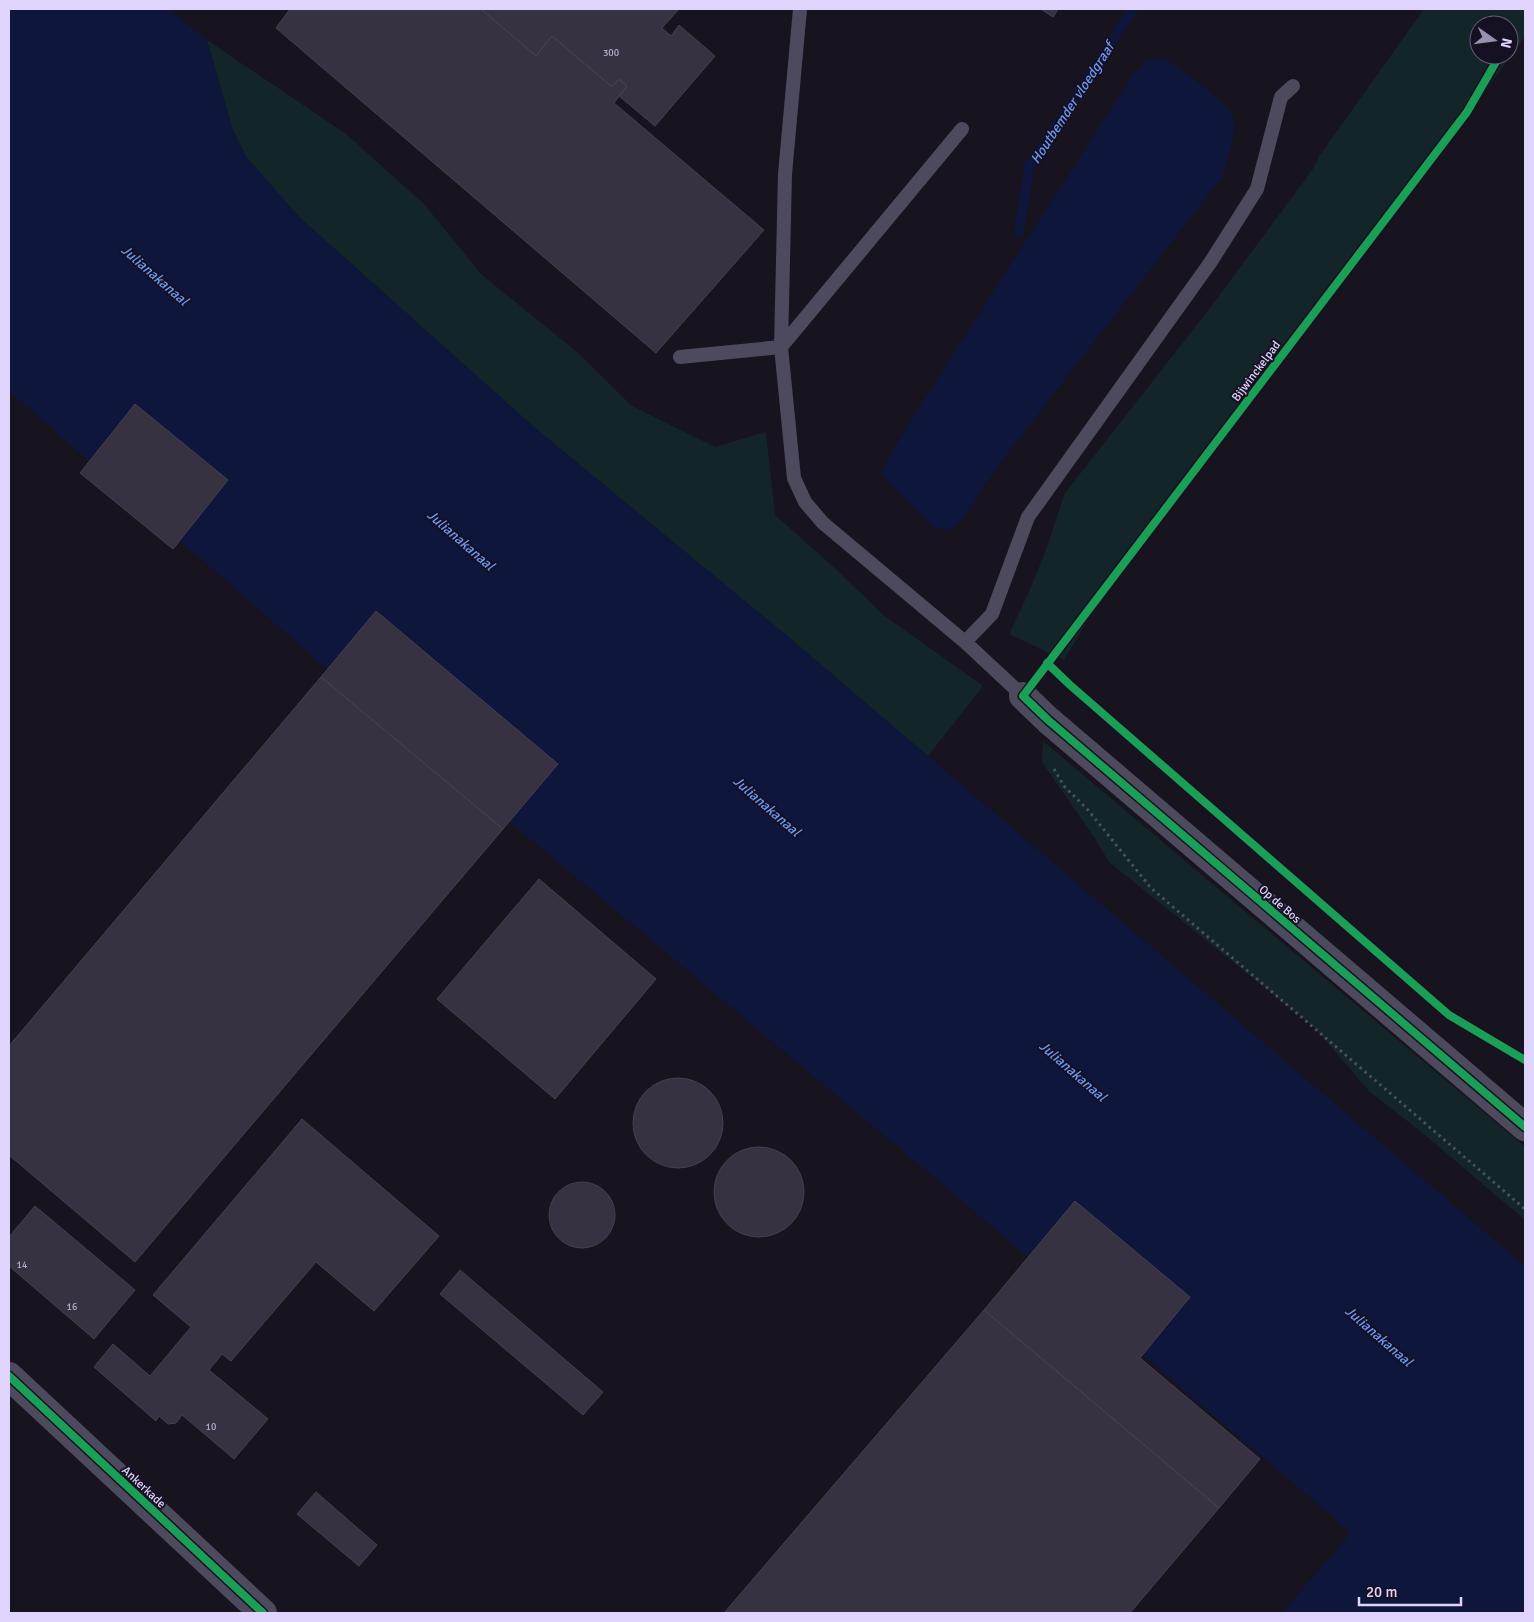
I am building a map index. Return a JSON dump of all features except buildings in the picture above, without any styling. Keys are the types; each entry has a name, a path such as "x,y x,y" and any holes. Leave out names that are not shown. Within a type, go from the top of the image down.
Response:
{"street":[{"name":"Op de Bos","path":"1023,696 1048,720 1525,1127"},
{"name":"Ankerkade","path":"9,1376 263,1613"}],"lane":[{"path":"800,9 786,174 781,348 794,478 805,502 823,523 965,642 1023,696"},
{"path":"965,642 992,614 1028,517 1210,263 1257,189 1281,97 1293,86"},
{"path":"680,357 781,348 962,129"}],"path":[{"path":"1048,720 1046,754 1064,786 1088,810 1151,888 1525,1209"}],"shaded area":[{"path":"1424,9 1525,9 1525,36 1519,44 1519,15 1469,15 1469,65 1504,65 1428,171 1087,621 1064,660 1009,634 1046,550 1065,493 1207,312 1313,169 1320,155"},
{"path":"207,40 346,134 424,204 482,275 577,352 632,406 715,447 766,432 775,515 837,570 882,614 983,686 928,756 792,640 535,428 299,217 246,157 232,128"},
{"path":"1043,741 1525,1147 1525,1220 1425,1135 1369,1091 1315,1028 1109,862 1042,762"}],"water":[{"name":"Julianakanaal","path":"9,9 169,9 207,40 232,128 246,157 299,217 535,428 792,640 1525,1266 1525,1613 1282,1613 1346,1539 1348,1530 935,1178 318,661 9,391"},
{"path":"1165,58 1214,95 1233,116 1233,139 1222,177 998,466 958,525 951,530 934,528 880,473 911,420 1134,73 1147,61"}],"waterway":[{"name":"Houtbemder vloedgraaf","path":"1019,232 1029,167 1133,9"}],"cycle path":[{"name":"Bijwinckelpad","path":"1494,65 1467,112 1023,696 1048,720 1525,1127"},
{"path":"1047,663 1449,1015 1525,1060"},
{"path":"9,1376 263,1613"}]}
